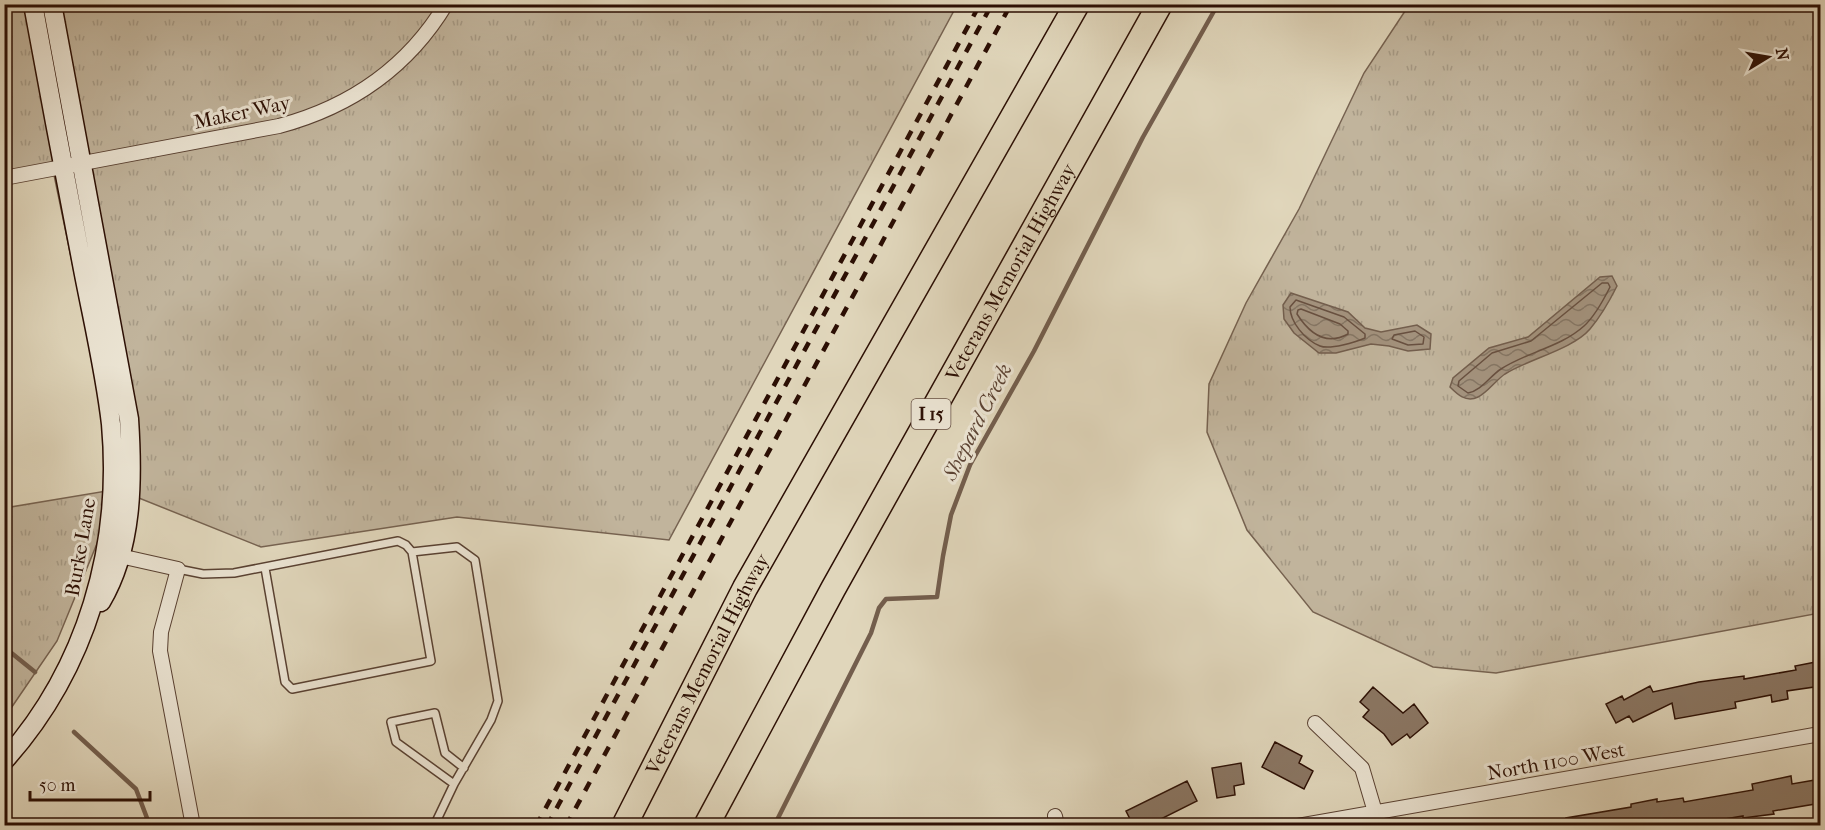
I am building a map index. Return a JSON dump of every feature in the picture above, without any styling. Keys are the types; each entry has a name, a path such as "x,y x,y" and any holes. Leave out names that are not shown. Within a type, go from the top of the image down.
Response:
{"highway":[{"name":"Veterans Memorial Highway","path":"624,825 744,588 1077,4"},
{"name":"Veterans Memorial Highway","path":"706,825 833,589 1160,4"}],"street":[{"name":"Burke Lane","path":"33,4 111,423 113,554"},
{"name":"Burke Lane","path":"4,761 54,695 74,657 113,554 130,483 129,419 52,4"},
{"name":"Maker Way","path":"4,178 279,126 327,110 355,96 388,72 423,38 446,4"},
{"path":"113,554 178,569 160,632 160,651 193,825"},
{"path":"1315,723 1362,768 1375,812"},
{"name":"North 1100 West","path":"1298,825 1821,734"}],"lane":[{"path":"178,569 215,575 265,568 309,557 398,541 412,552 431,661 292,688 285,682 265,568"},
{"path":"412,552 457,547 475,560 498,701 491,720 454,784 434,825"},
{"path":"454,784 396,742 391,722 435,713 445,753 464,768"}],"green space":[{"path":"4,5 957,5 669,540 457,517 261,547 119,490 57,641 5,717 5,508 119,489 53,170 5,181"},
{"path":"1409,5 1820,5 1820,613 1496,673 1433,667 1313,612 1247,530 1207,432 1209,384 1246,303 1299,209 1364,73"}],"water":[{"path":"1612,276 1617,286 1598,319 1582,336 1562,348 1505,374 1485,393 1474,399 1459,395 1450,387 1453,378 1489,348 1528,337 1600,277"},
{"path":"1291,293 1348,312 1365,328 1381,332 1417,325 1431,334 1430,349 1408,351 1371,344 1336,353 1319,353 1294,333 1284,319 1283,305"}],"building":[{"path":"1821,661 1821,686 1787,691 1788,699 1772,702 1771,695 1735,702 1736,708 1675,719 1672,703 1633,722 1629,716 1616,723 1606,704 1622,696 1624,700 1650,686 1653,692 1699,682 1744,676 1744,679 1796,670 1795,666"},
{"path":"1373,687 1403,713 1414,704 1428,723 1410,738 1407,734 1392,745 1384,734 1363,717 1369,710 1360,702"},
{"path":"1275,742 1302,756 1299,763 1313,771 1304,789 1262,767"},
{"path":"1241,763 1244,784 1234,786 1235,795 1217,798 1212,768"},
{"path":"1791,776 1792,784 1821,779 1821,803 1773,811 1774,814 1743,818 1743,816 1701,823 1702,825 1566,825 1566,818 1631,807 1631,804 1657,799 1657,802 1683,798 1684,802 1753,790 1752,784"},
{"path":"1187,781 1197,801 1149,825 1133,825 1126,811"}],"waterway":[{"name":"Shepard Creek","path":"774,826 871,633 879,608 886,599 937,597 951,515 970,465 1034,351 1143,137 1218,4"},
{"name":"Shepard Creek","path":"4,647 35,672"},
{"name":"Shepard Creek","path":"74,732 136,789 150,826"}],"railway":[{"path":"536,826 980,4"},
{"path":"547,826 992,4"},
{"path":"566,826 1011,4"}]}
